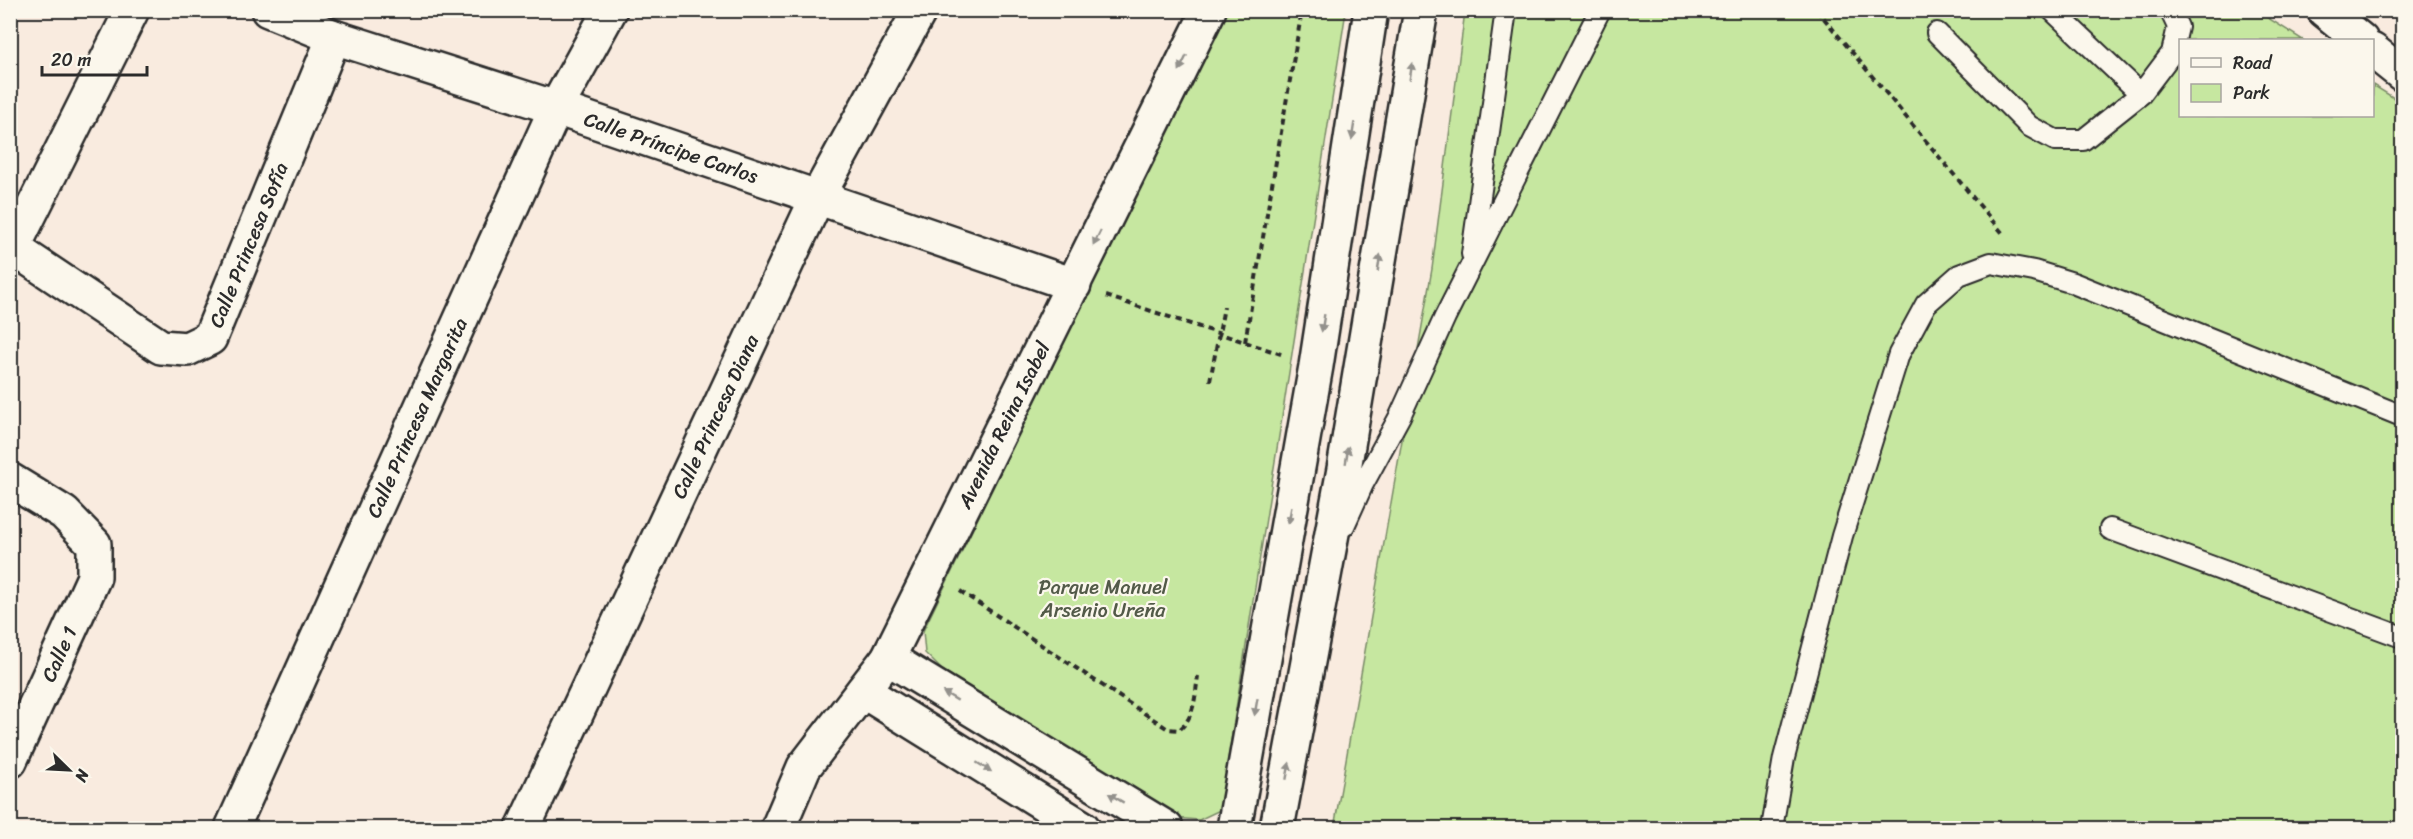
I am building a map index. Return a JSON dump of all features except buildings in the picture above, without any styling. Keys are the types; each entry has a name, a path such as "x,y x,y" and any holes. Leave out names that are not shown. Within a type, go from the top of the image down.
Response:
{"street":[{"path":"12,247 132,10"},
{"name":"Calle Príncipe Carlos","path":"268,10 334,37 556,108 1074,285"},
{"name":"Calle Princesa Margarita","path":"232,828 556,108 610,10"},
{"name":"Calle Princesa Diana","path":"523,828 817,198 920,10"},
{"name":"Avenida Reina Isabel","path":"778,828 804,767 888,658 1209,10"},
{"path":"1234,828 1316,366 1371,10"},
{"path":"1277,828 1326,566 1421,10"},
{"path":"2324,10 2360,39"},
{"name":"Calle Princesa Sofía","path":"12,247 161,347 187,349 210,338 334,37"},
{"path":"2374,51 2403,74"},
{"name":"Calle 1","path":"10,480 64,513 94,544 94,577 10,761"},
{"path":"888,658 1166,828"},
{"path":"863,691 1083,828"}],"lane":[{"path":"1469,272 1506,10"},
{"path":"1326,566 1363,484 1400,416 1445,317 1600,10"},
{"path":"2052,10 2141,94"},
{"path":"1937,33 2029,126 2055,140 2083,140 2141,94 2172,53 2178,27 2170,10"},
{"path":"1772,828 1784,758 1842,536 1899,354 1926,304 1959,275 1991,263 2034,271 2084,287 2403,416"},
{"path":"2110,529 2403,637"}],"path":[{"path":"1245,342 1302,10"},
{"path":"1817,10 2034,271"},
{"path":"1074,285 1316,366"},
{"path":"1210,381 1224,307"},
{"path":"931,572 1168,729 1179,730 1187,723 1193,711 1198,676"}],"green space":[{"name":"Parque Manuel Arsenio Ureña","path":"1225,11 1346,11 1220,810 1199,820 1173,818 942,670 925,653 923,631"},
{"path":"1465,11 2257,11 2301,39 2179,39 2179,117 2374,117 2374,86 2402,103 2402,828 1334,828 1432,269"}]}
